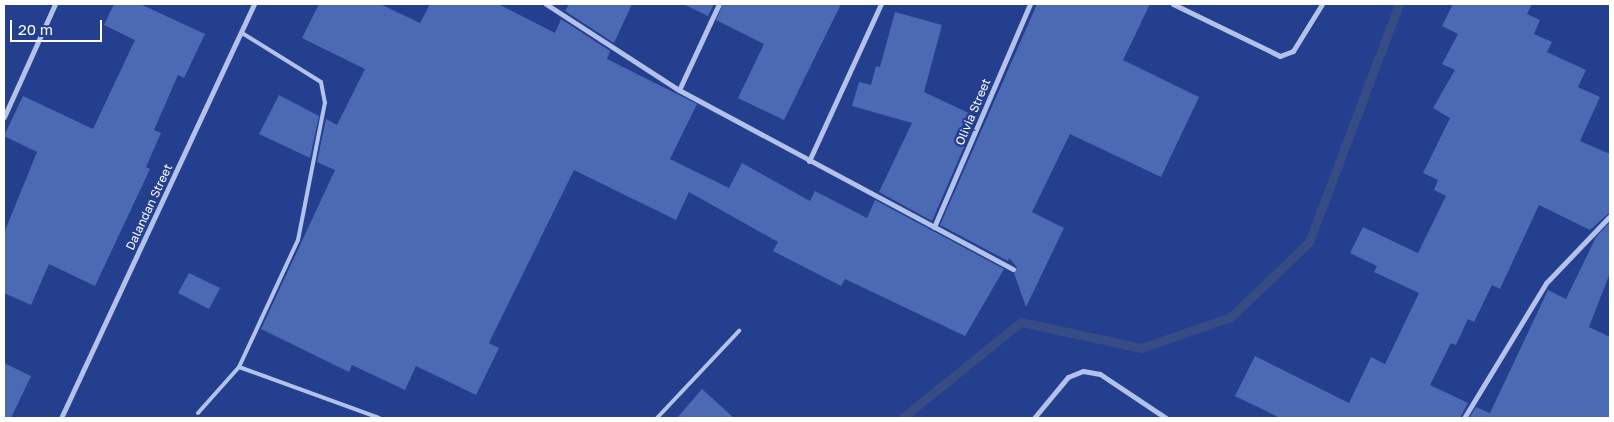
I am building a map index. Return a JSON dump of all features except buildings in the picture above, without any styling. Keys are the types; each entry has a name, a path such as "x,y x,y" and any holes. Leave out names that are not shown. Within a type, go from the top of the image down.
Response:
{"street":[{"path":"4,117 55,4"},
{"name":"Dalandan Street","path":"61,418 254,4"},
{"path":"546,4 679,90 1013,269"},
{"path":"558,10 561,4"},
{"path":"679,90 719,4"},
{"path":"809,161 881,4"},
{"name":"Olivia Street","path":"934,227 1030,4"},
{"path":"1173,4 1280,56 1293,51 1322,4"},
{"path":"1464,418 1546,283 1610,216"},
{"path":"1034,418 1068,377 1083,371 1100,374 1166,418"}],"lane":[{"path":"198,413 239,367 298,240 325,103 321,82 242,33"},
{"path":"657,418 739,331"},
{"path":"239,367 379,418"}],"waterway":[{"path":"902,418 1021,322 1141,348 1231,317 1309,242 1399,4"}]}
